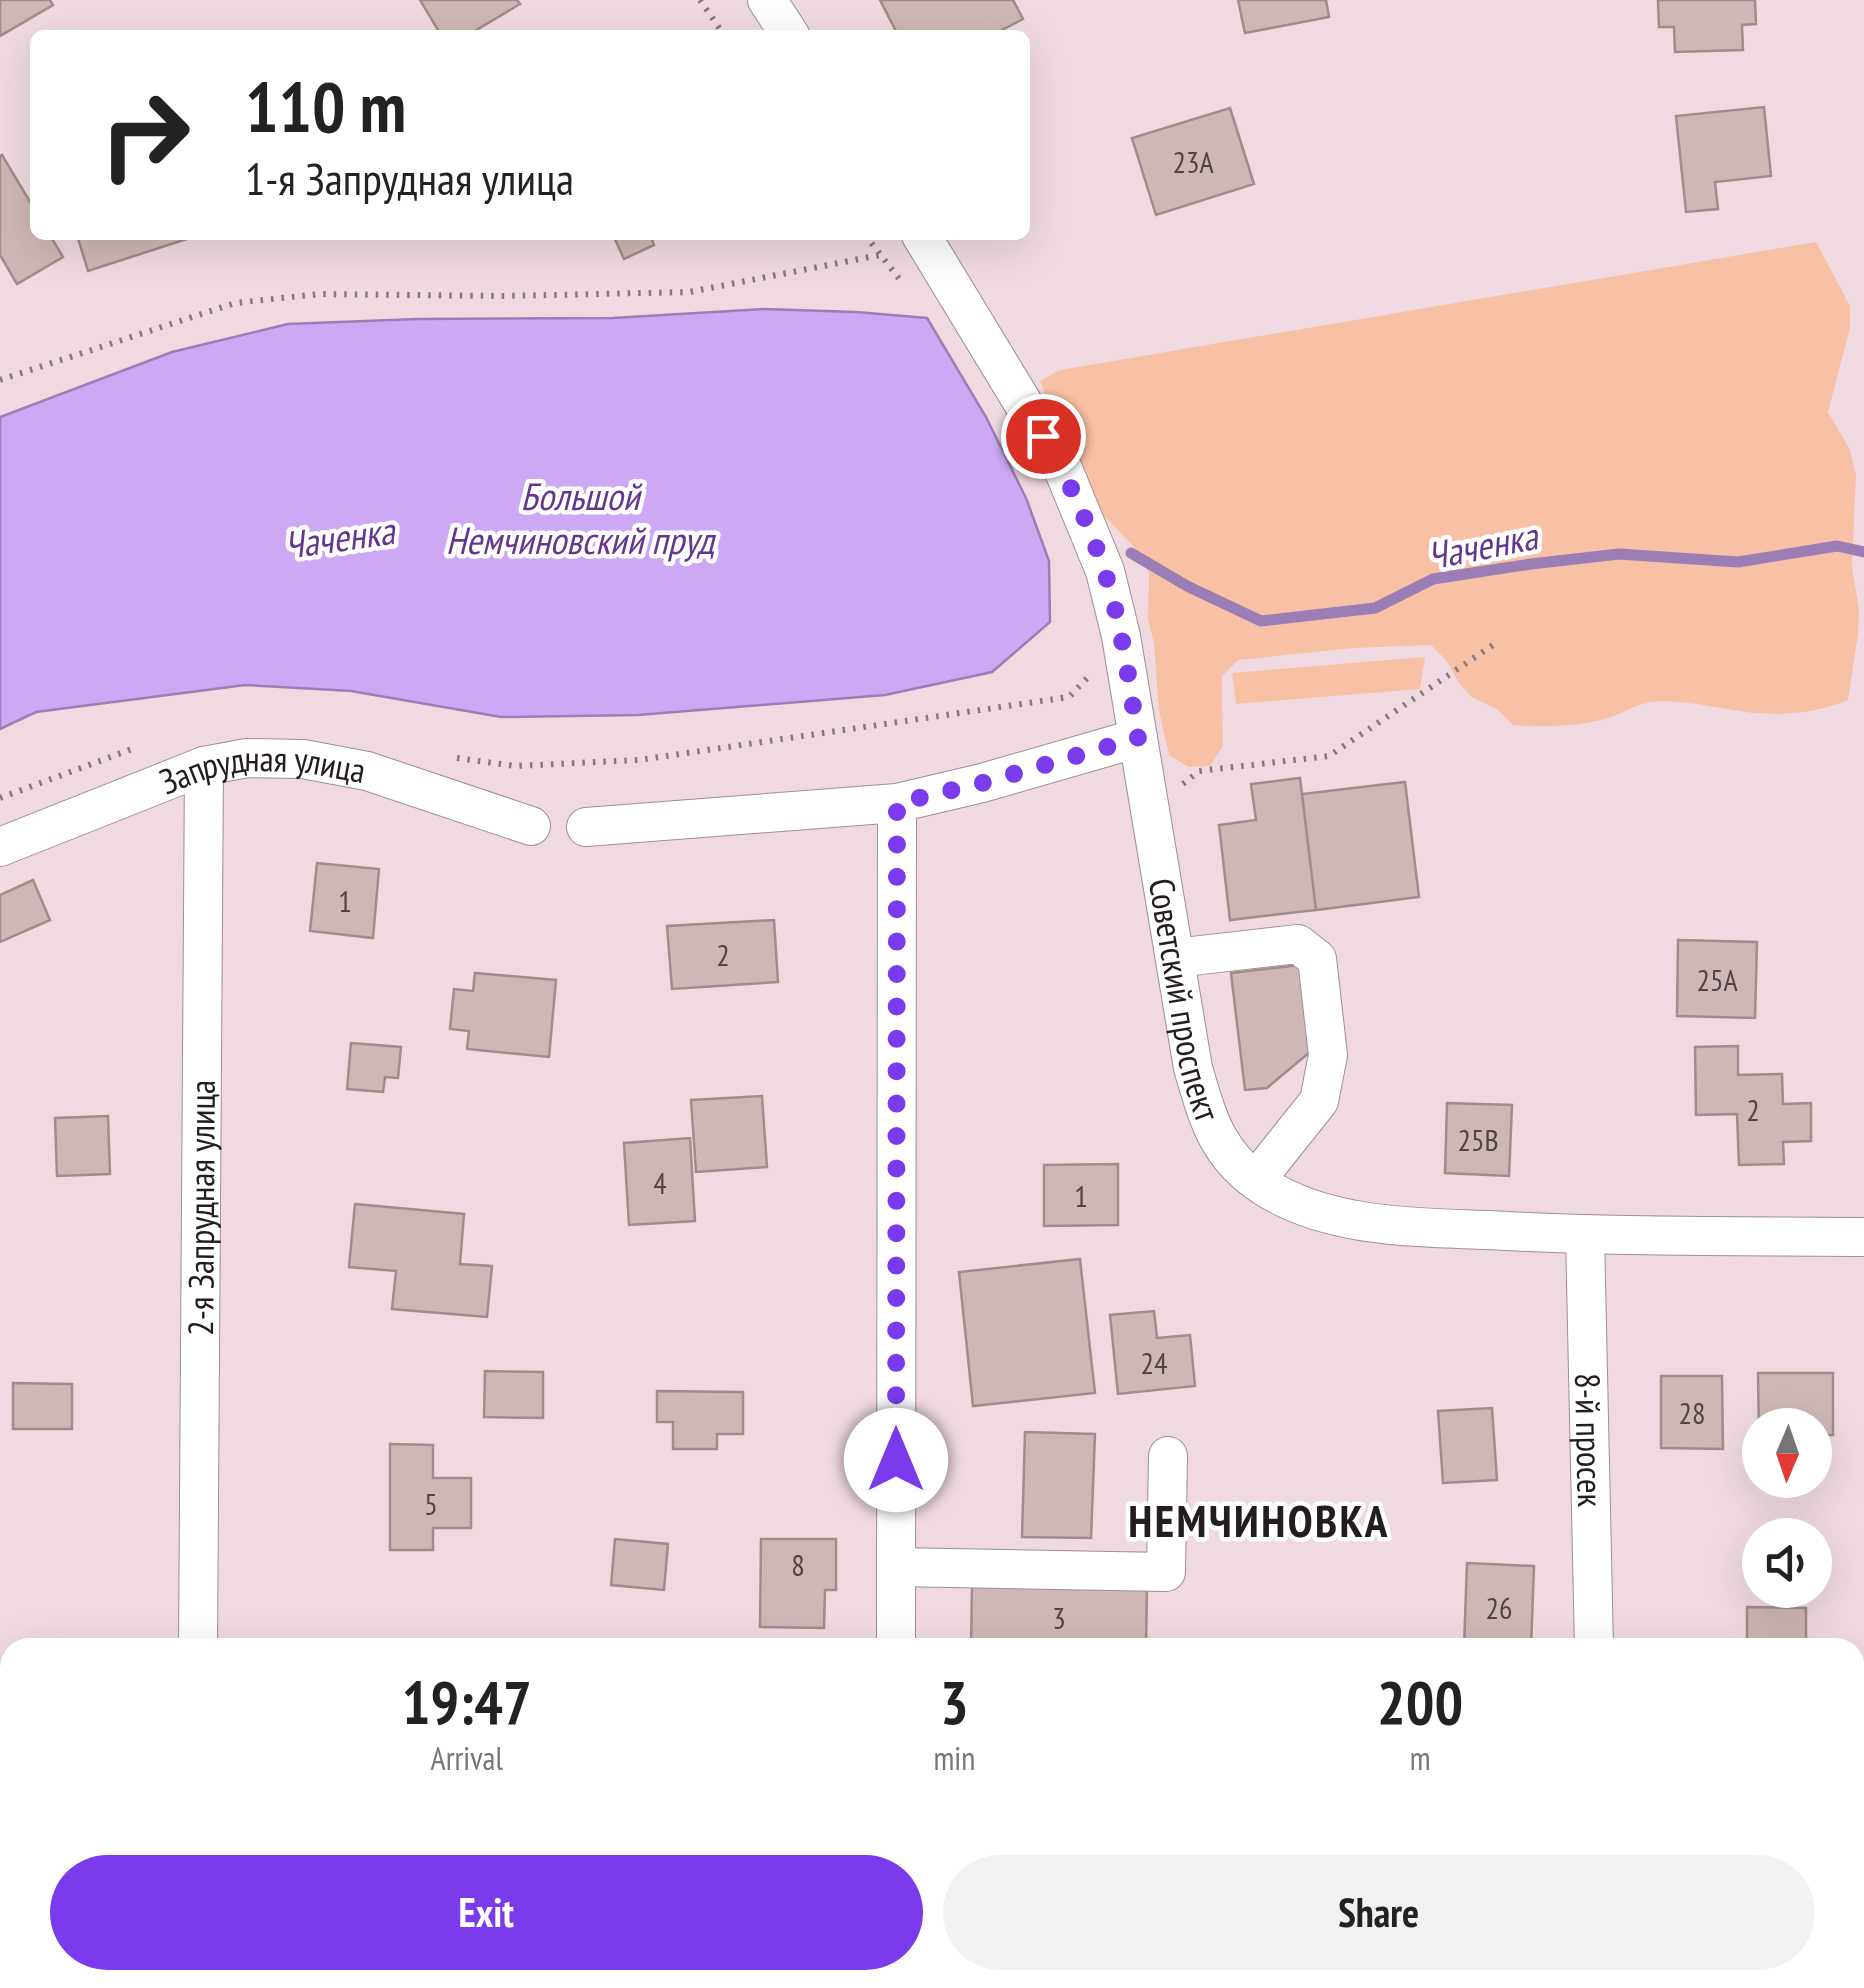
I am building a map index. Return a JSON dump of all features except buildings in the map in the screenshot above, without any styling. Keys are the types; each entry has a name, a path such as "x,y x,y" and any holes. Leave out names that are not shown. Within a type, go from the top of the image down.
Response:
{"street":[{"path":"767,0 787,30"},
{"name":"Советский проспект","path":"924,240 1063,469 1105,572 1121,636 1193,1068 1210,1126 1231,1160 1266,1188 1317,1211 1382,1225 1585,1235 1864,1237"},
{"path":"586,827 897,803 1138,738"},
{"name":"Запрудная улица","path":"0,847 204,766 247,758 304,759 367,772 531,826"},
{"name":"2-я Запрудная улица","path":"198,1638 204,766"},
{"path":"896,1638 897,803"},
{"path":"1175,958 1298,944 1317,960 1328,1056 1319,1101 1256,1180"},
{"name":"8-й просек","path":"1585,1235 1594,1638"},
{"path":"896,1567 1166,1572 1168,1456"}],"path":[{"path":"700,0 721,30"},
{"path":"868,240 900,280 910,284"},
{"path":"0,380 235,303 318,294 505,296 689,292 879,256 915,240"},
{"path":"1174,791 1199,771 1329,756 1499,640"},
{"path":"447,757 515,766 639,760 1069,697 1096,670"},
{"path":"0,798 137,748"}],"shaded area":[{"path":"1816,242 1850,306 1850,328 1828,412 1850,450 1856,475 1852,566 1859,610 1848,700 1806,712 1777,714 1649,702 1583,724 1513,725 1497,709 1473,698 1431,645 1353,648 1238,660 1222,676 1223,746 1210,766 1189,767 1169,755 1159,711 1154,643 1148,620 1149,574 1139,552 1100,512 1040,381 1060,370"},
{"path":"1425,657 1420,689 1236,704 1232,673"}],"water":[{"name":"Большой Немчиновский пруд","path":"764,309 927,318 986,417 1026,498 1049,561 1050,622 992,672 885,695 638,715 501,717 351,691 245,685 36,712 0,729 0,417 172,352 288,324 613,318"}],"waterway":[{"name":"Чаченка","path":"1131,553 1187,586 1261,621 1375,608 1433,579 1531,564 1619,554 1738,562 1837,546 1864,552"}],"district":[{"name":"НЕМЧИНОВКА","path":"1259,1520"}],"route":[{"path":"896,1460 897,803 1138,738 1121,636 1105,572 1063,469 1043,436"}]}
